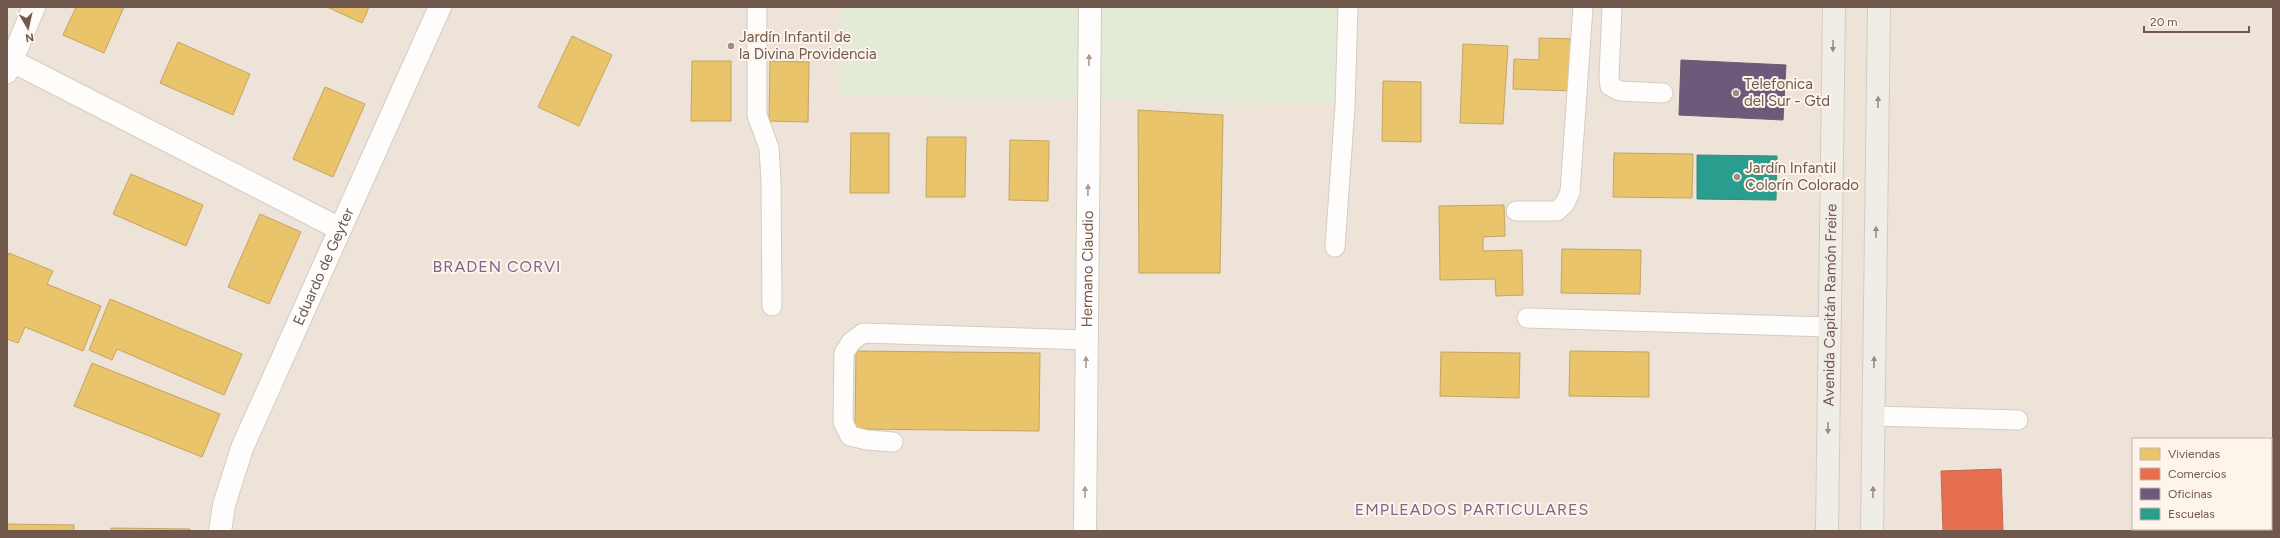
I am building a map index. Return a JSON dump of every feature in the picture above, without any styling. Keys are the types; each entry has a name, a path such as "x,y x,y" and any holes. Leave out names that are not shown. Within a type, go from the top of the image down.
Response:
{"main road":[{"name":"Avenida Capitán Ramón Freire","path":"1827,531 1834,7"},
{"path":"1872,531 1879,7"}],"street":[{"path":"34,7 9,66 340,229"},
{"name":"Eduardo de Geyter","path":"220,531 224,505 242,448 440,7"},
{"name":"Hermano Claudio","path":"1085,531 1090,7"}],"lane":[{"path":"757,7 758,115 768,148 771,180 772,306"},
{"path":"1335,247 1345,106 1348,7"},
{"path":"1516,211 1557,211 1565,203 1570,192 1583,7"},
{"path":"1612,7 1608,76 1610,86 1620,91 1663,93"},
{"path":"1527,318 1829,327"},
{"path":"893,442 867,440 850,436 843,422 844,353 851,342 863,333 1087,340"},
{"path":"1874,416 2018,420"}],"shaded area":[{"path":"7,7 2273,7 2273,531 7,531"}],"green space":[{"path":"842,7 1080,7 1079,99 840,95"},
{"path":"1100,7 1339,7 1338,104 1099,100"}],"building: Viviendas":[{"path":"76,7 124,7 104,53 63,35"},
{"path":"327,7 369,7 362,23"},
{"path":"572,36 612,55 579,126 538,107"},
{"path":"1539,38 1576,39 1575,91 1513,89 1514,59 1539,60"},
{"path":"178,42 250,74 233,115 160,83"},
{"path":"1463,44 1508,46 1503,124 1460,123"},
{"path":"692,61 731,61 731,121 691,121"},
{"path":"770,61 809,62 808,122 769,121"},
{"path":"1383,81 1421,82 1421,142 1382,141"},
{"path":"325,87 365,104 333,177 293,159"},
{"path":"1138,110 1223,115 1220,273 1139,273"},
{"path":"851,133 889,133 889,193 850,193"},
{"path":"927,137 966,137 965,197 926,197"},
{"path":"1010,140 1049,141 1048,201 1009,200"},
{"path":"1614,153 1693,154 1692,198 1613,197"},
{"path":"131,174 203,205 186,246 113,214"},
{"path":"1504,205 1505,236 1483,237 1483,251 1522,250 1523,295 1496,296 1495,279 1440,280 1439,206"},
{"path":"260,214 301,232 269,304 228,287"},
{"path":"1562,249 1641,250 1640,294 1561,293"},
{"path":"9,253 53,271 47,284 101,306 83,351 25,327 18,343 7,339 7,259"},
{"path":"110,299 242,354 224,395 117,349 112,360 89,350"},
{"path":"856,351 1040,353 1039,431 855,429"},
{"path":"1570,351 1649,352 1649,397 1569,396"},
{"path":"1441,352 1520,353 1519,398 1440,396"},
{"path":"92,363 220,414 202,457 74,406"},
{"path":"7,524 74,525 74,531 7,531"},
{"path":"111,528 190,529 190,531 111,531"}],"building: Comercios":[{"path":"2001,469 2003,531 1943,531 1941,471"}],"building: Oficinas":[{"path":"1681,60 1786,65 1783,120 1679,115"}],"building: Escuelas":[{"name":"Jardín Infantil Colorín Colorado","path":"1697,155 1777,156 1776,200 1697,199"}],"place":[{"name":"Jardín Infantil de la Divina Providencia","path":"731,46"},
{"name":"Telefonica del Sur - Gtd","path":"1736,93"},
{"name":"Jardín Infantil Colorín Colorado","path":"1737,177"}],"district":[{"name":"BRADEN CORVI","path":"497,266"},
{"name":"EMPLEADOS PARTICULARES","path":"1472,509"}]}
